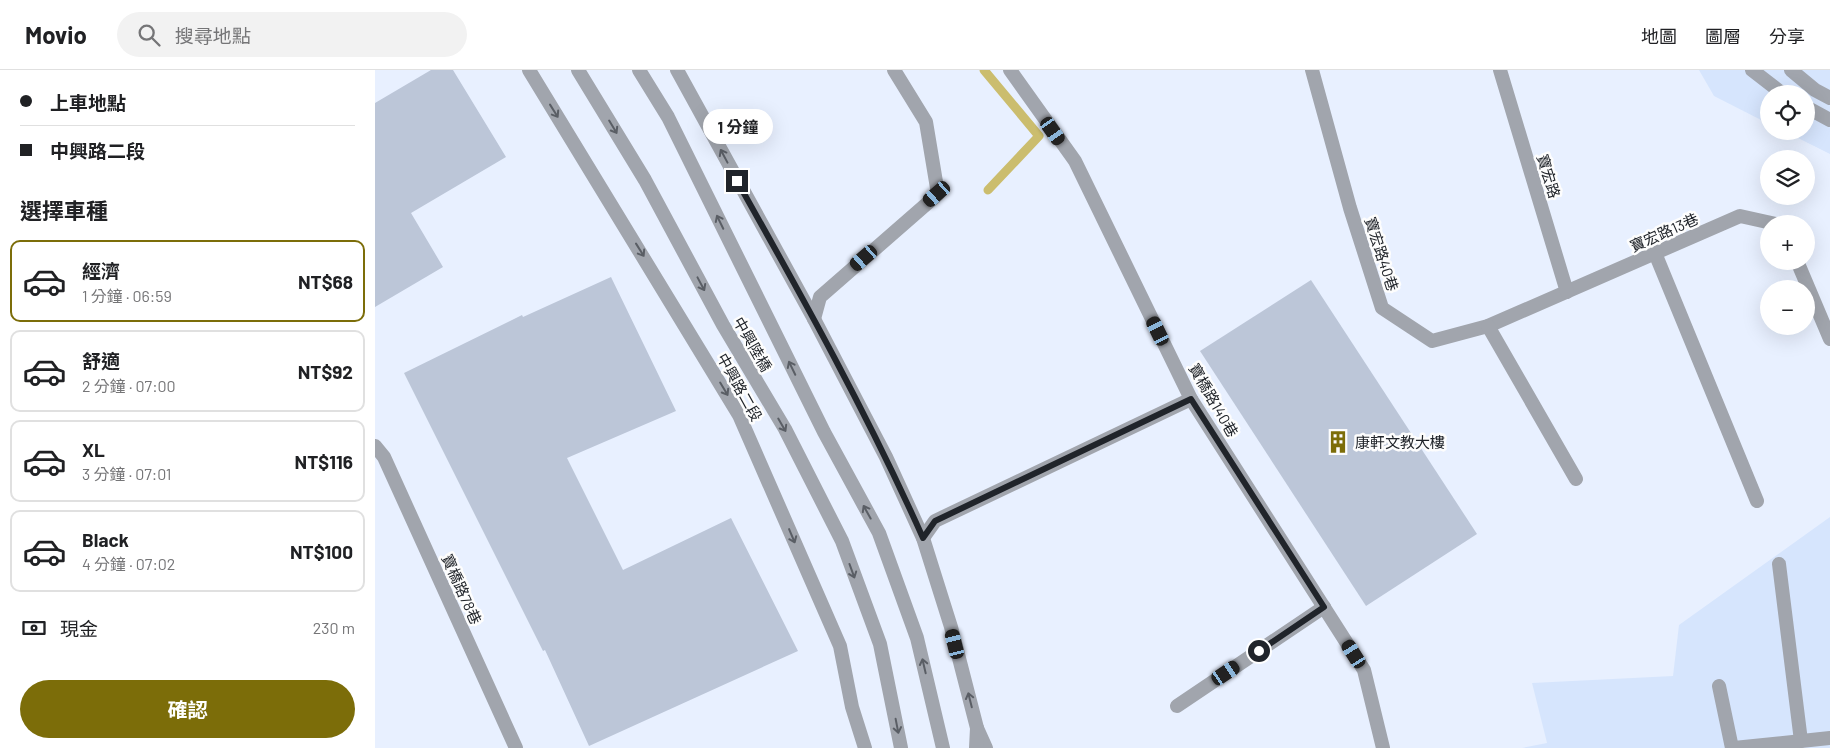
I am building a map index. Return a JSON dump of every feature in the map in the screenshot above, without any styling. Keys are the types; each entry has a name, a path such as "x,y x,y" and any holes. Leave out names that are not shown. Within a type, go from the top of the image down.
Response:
{"street":[{"name":"中興路二段","path":"529,70 739,415 840,646 853,707 865,748"},
{"name":"中興陸橋","path":"578,70 645,180 723,325 785,429 842,541 880,644 901,748"},
{"name":"中興陸橋","path":"639,70 668,117 823,432 879,533 917,638 943,748"},
{"path":"677,70 814,319 886,457 923,538 951,626 977,728 986,748"},
{"path":"814,319 820,297 937,194 927,122 894,70"},
{"name":"寶橋路140巷","path":"1010,70 1075,161 1191,399 1364,670 1383,748"},
{"name":"寶宏路40巷","path":"1312,70 1351,208 1382,308 1432,341 1488,326 1567,292"},
{"name":"寶宏路","path":"1500,70 1567,292"},
{"path":"1752,70 1770,85"},
{"path":"1791,70 1808,85 1830,98"},
{"path":"1815,112 1830,120"},
{"name":"寶宏路13巷","path":"1567,292 1739,216 1760,221"},
{"path":"1655,253 1757,501"},
{"path":"1801,270 1830,339"},
{"path":"1488,326 1576,479"},
{"path":"923,538 935,521 1191,399"},
{"name":"寶橋路78巷","path":"375,446 384,457 516,748"},
{"path":"1779,564 1801,741"},
{"path":"1177,706 1324,607"},
{"path":"1719,686 1733,748 1830,738"},
{"path":"976,748 977,728"}],"shaded area":[{"path":"1699,70 1830,70 1830,154 1802,140 1815,140 1815,85 1760,85 1760,119 1714,96"},
{"path":"1830,517 1830,748 1522,748 1547,743 1532,683 1673,676 1679,625"}],"building":[{"path":"431,70 453,70 506,157 411,213 443,267 375,307 375,103"},
{"path":"611,277 676,411 567,458 623,570 731,518 798,651 589,746 545,650 543,651 404,373 522,315 523,317"},
{"name":"康軒文教大樓","path":"1311,280 1477,534 1366,606 1200,351"}],"waterway":[{"path":"984,70 1039,136 988,190"}],"place":[{"name":"康軒文教大樓","path":"1338,442"}],"route":[{"path":"737,181 832,353 886,457 923,538 935,521 1191,399 1324,607 1259,651"}]}
